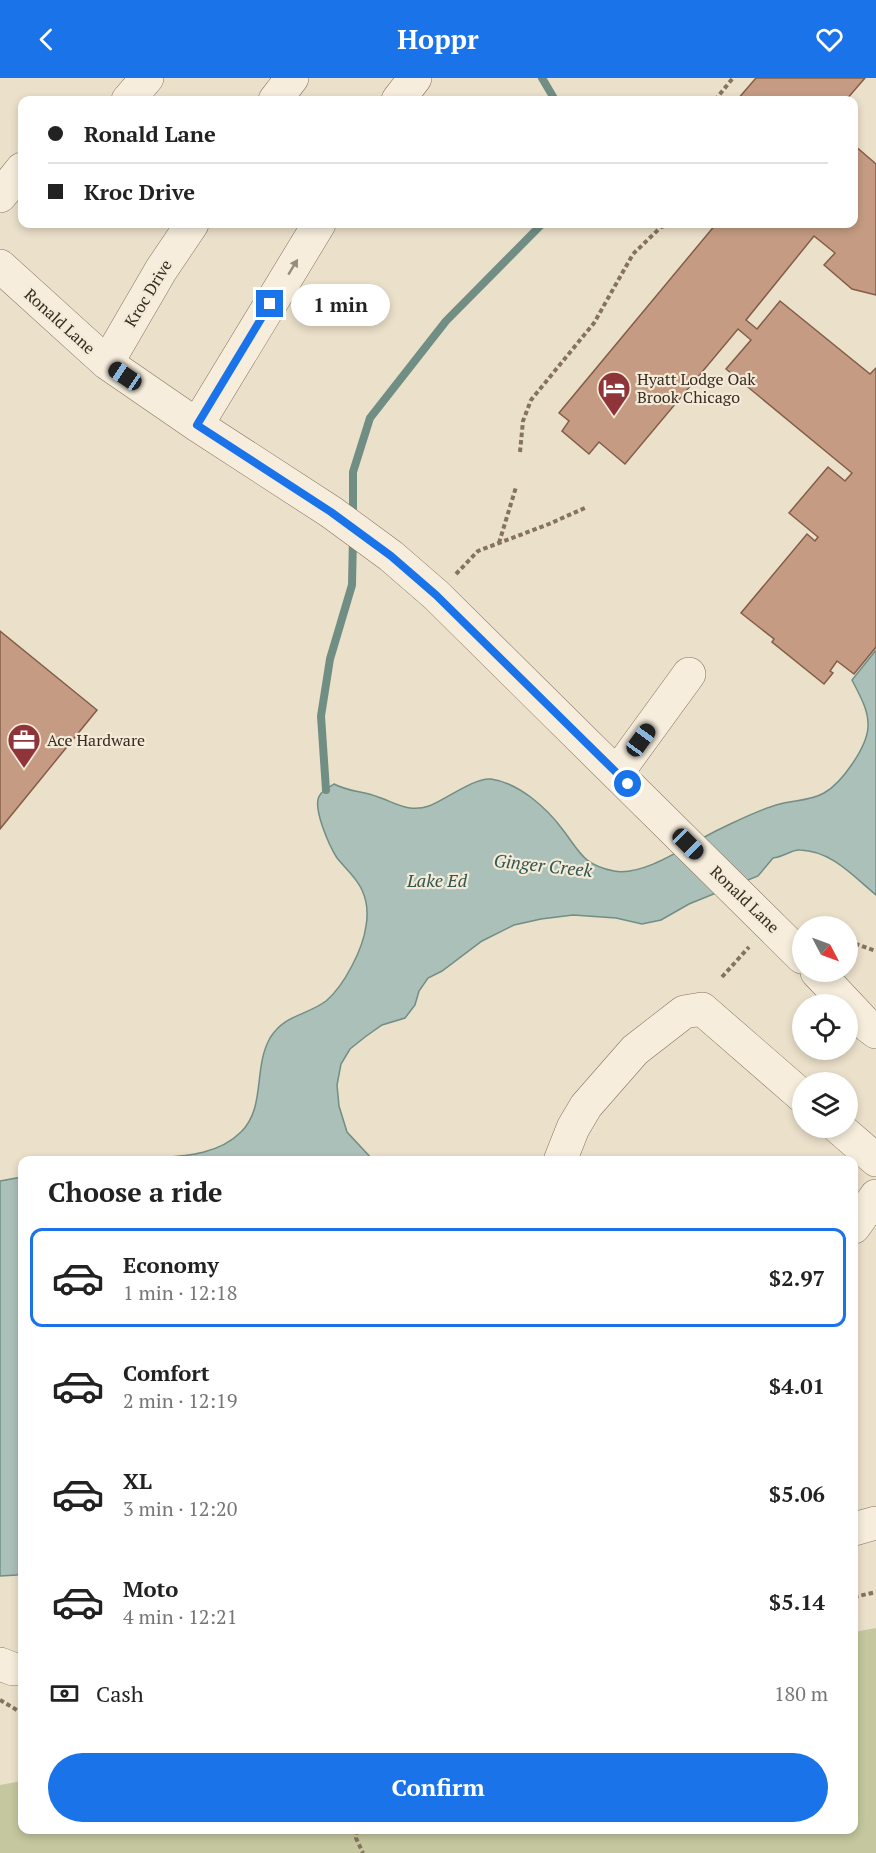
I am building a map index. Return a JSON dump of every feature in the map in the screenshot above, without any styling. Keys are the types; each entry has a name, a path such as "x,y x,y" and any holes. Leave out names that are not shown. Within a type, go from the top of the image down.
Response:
{"street":[{"path":"131,96 147,78"},
{"path":"278,96 292,78"},
{"path":"401,96 415,78"},
{"name":"Kroc Drive","path":"107,363 160,270 189,228"},
{"path":"197,425 317,228"},
{"name":"Ronald Lane","path":"0,266 107,363 331,512 371,541 436,595 672,827 755,925 792,950"},
{"path":"617,773 689,674"},
{"path":"826,982 876,1032"},
{"path":"562,1156 573,1128 586,1106 635,1050 684,1012 702,1009 792,1087"},
{"path":"851,1138 876,1160"},
{"path":"858,1221 876,1196"},
{"path":"858,1528 876,1523"},
{"path":"0,1664 18,1669"}],"path":[{"path":"718,96 733,78"},
{"path":"520,452 523,421 531,400 594,323 633,254 660,228"},
{"path":"499,543 516,487"},
{"path":"436,595 478,551 587,507"},
{"path":"722,977 755,925"},
{"path":"858,945 876,951"},
{"path":"858,1597 876,1592"},
{"path":"0,1700 18,1711"},
{"path":"356,1834 363,1853"}],"green space":[{"path":"876,1628 876,1853 0,1853 0,1785 18,1782 18,1834 858,1834 858,1631"}],"water":[{"name":"Lake Ed","path":"876,650 876,895 832,860 812,851 797,850 773,858 758,876 689,904 661,920 642,924 616,918 573,915 514,925 482,941 442,971 428,978 419,991 415,1005 405,1018 382,1025 350,1049 341,1064 337,1085 339,1106 347,1132 369,1156 178,1156 216,1148 241,1132 254,1111 262,1062 270,1038 282,1024 318,1006 333,994 352,966 361,945 367,917 364,894 330,845 318,808 321,793 334,784 403,806 422,808 484,779 501,781 522,791 541,805 578,851 595,865 614,871 640,869 669,857 758,811 813,798 831,788 846,773 867,735 867,714 852,680"},
{"path":"18,1178 18,1574 0,1576 0,1181"}],"building":[{"path":"756,78 865,78 849,96 740,96"},
{"name":"Hyatt Lodge Oak Brook Chicago","path":"858,148 876,164 876,295 852,289 824,265 835,253 814,236 746,320 757,329 780,301 870,374 876,368 876,647 854,674 837,661 830,671 833,673 824,684 772,642 774,639 741,613 807,534 815,541 818,537 789,513 828,467 845,481 852,473 726,369 751,340 738,329 625,464 599,442 589,454 562,431 569,421 559,413 713,228 858,228"},
{"name":"Ace Hardware","path":"0,631 97,710 0,829"}],"waterway":[{"path":"542,78 553,96"},
{"path":"353,518 353,472 370,418 446,321 538,228"},
{"path":"326,790 321,716 330,659 352,585 353,537"}],"place":[{"name":"Hyatt Lodge Oak Brook Chicago","path":"614,417"},
{"name":"Ace Hardware","path":"24,769"}],"route":[{"path":"270,304 197,425 331,512 391,556 436,595 628,784"}],"water label":[{"name":"Ginger Creek","path":"543,866"}]}
